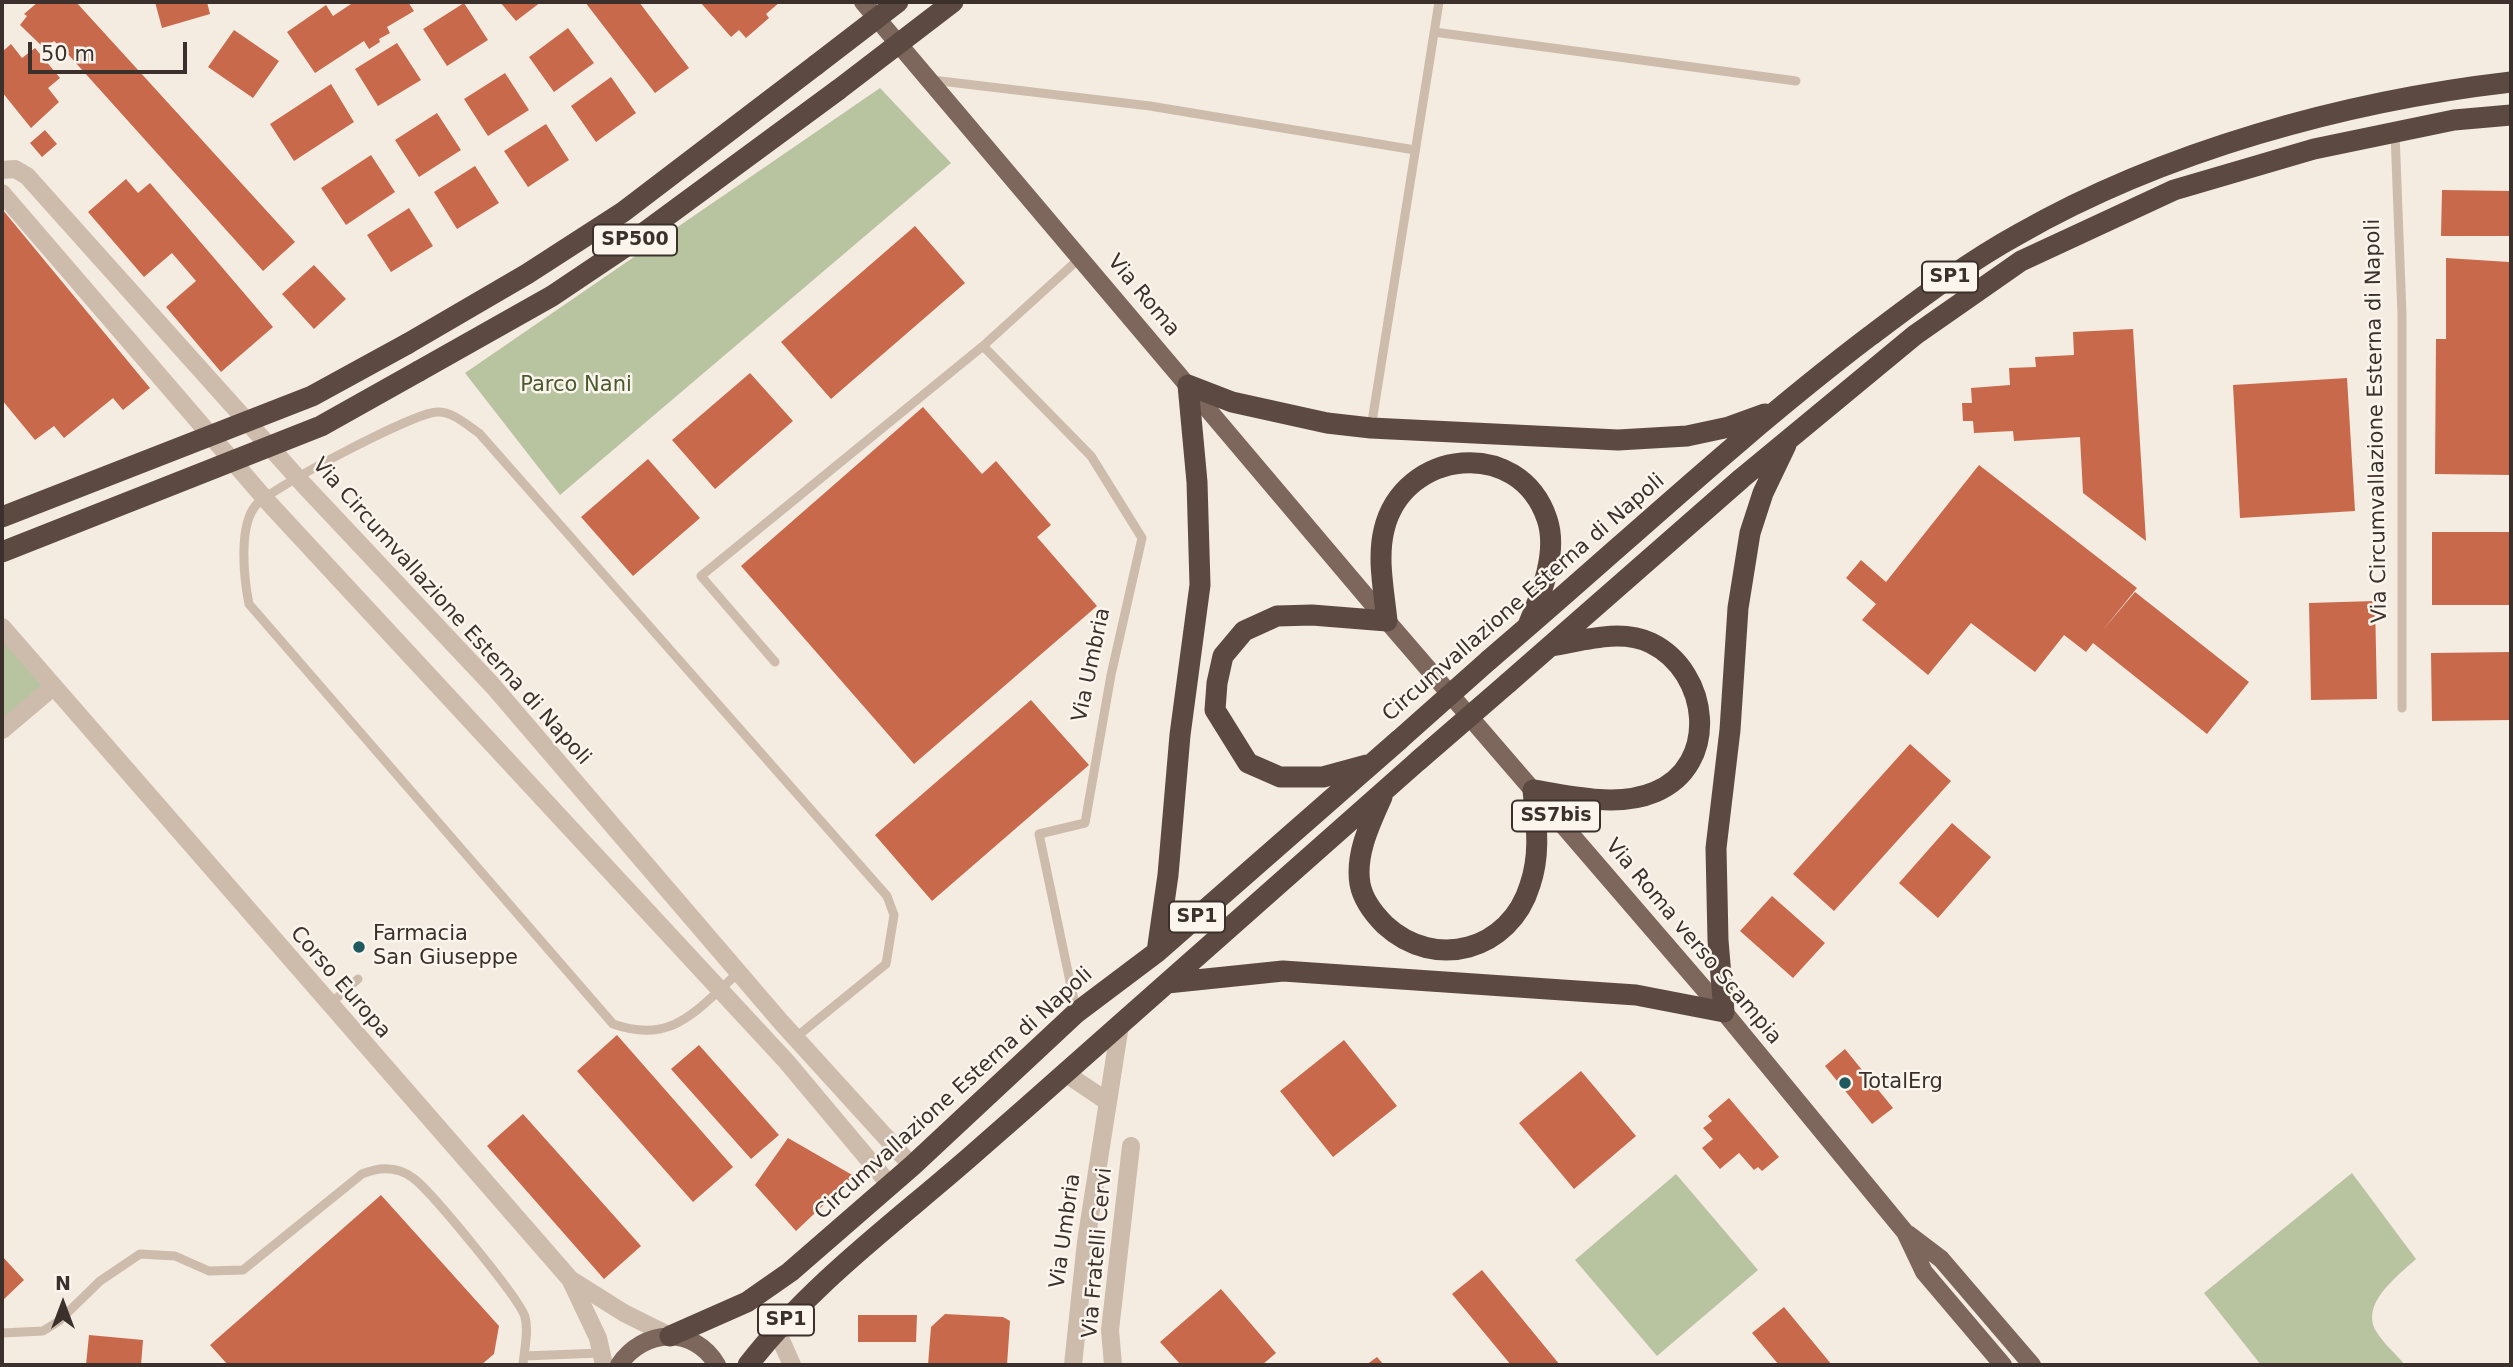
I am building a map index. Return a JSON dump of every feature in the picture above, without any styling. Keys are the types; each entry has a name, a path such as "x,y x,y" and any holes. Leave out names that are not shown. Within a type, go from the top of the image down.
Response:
{"highway":[{"name":"SP500","path":"2,517 312,396 407,344 527,274 623,212 898,2"},
{"name":"SP500","path":"2,552 321,426 552,296 622,249 953,2"},
{"name":"Circumvallazione Esterna di Napoli","path":"670,1336 747,1301 790,1272 912,1166 1076,1013 1157,952 1776,410 1937,286 2019,233 2081,201 2200,154 2265,133 2344,113 2511,82"},
{"name":"SP1","path":"748,1365 776,1329 828,1278 1549,647 1788,440 1915,335 2021,261 2174,190 2314,149 2454,120 2511,115"},
{"path":"1157,952 1168,874 1180,735 1200,585 1196,482 1188,385 1232,402 1327,424 1618,440 1687,436 1729,427 1776,410"},
{"path":"1167,983 1283,971 1636,995 1724,1012 1718,940 1716,848 1730,730 1738,608 1750,533 1763,493 1788,440"},
{"path":"1373,763 1324,776 1280,776 1248,763 1215,710 1216,683 1223,656 1244,631 1277,616 1312,615 1387,621 1380,563 1384,528 1402,492 1422,475 1466,460 1489,463 1517,478 1536,497 1548,520 1549,557 1541,596 1527,628"},
{"path":"1386,790 1359,862 1360,887 1374,914 1396,935 1420,947 1454,951 1491,940 1517,914 1530,887 1538,850 1533,790 1596,799 1626,799 1654,793 1676,780 1691,759 1700,732 1692,681 1672,656 1649,642 1621,635 1549,647"}],"main road":[{"name":"Via Roma","path":"863,2 1387,621"},
{"name":"Via Roma verso Scampia","path":"1387,621 1724,1012 1905,1232 1941,1259 2032,1365"},
{"name":"Via Roma verso Scampia","path":"1905,1232 1924,1272 2003,1365"},
{"path":"619,1365 639,1344 670,1336 688,1339 704,1348 717,1365"}],"street":[{"name":"Via Circumvallazione Esterna di Napoli","path":"2,170 15,169 27,176 298,479 493,686 738,973 912,1166"},
{"path":"2,193 265,499 786,1061 890,1185"},
{"name":"Corso Europa","path":"2,627 570,1279 624,1313 670,1336"},
{"path":"2,730 53,687"},
{"name":"Via Umbria","path":"1073,1365 1086,1242 1120,1025"},
{"path":"1065,1073 1108,1102"},
{"name":"Via Fratelli Cervi","path":"1113,1365 1110,1330 1131,1146"},
{"path":"570,1279 598,1338 603,1359"},
{"path":"776,1329 792,1365"}],"lane":[{"path":"1371,428 1439,2"},
{"path":"1434,32 1796,81"},
{"path":"929,80 1150,106 1415,150"},
{"name":"Via Circumvallazione Esterna di Napoli","path":"2395,133 2402,315 2402,708"},
{"path":"775,663 701,576 983,346 1080,258"},
{"name":"Via Umbria","path":"983,346 1091,456 1142,538 1111,675 1085,823 1039,834 1076,1013"},
{"path":"738,973 670,1029 632,1031 613,1024 249,604 244,582 246,529 256,505 410,418 438,411 459,418 479,433 887,896 894,915 886,964 795,1038"},
{"path":"329,1005 358,979"},
{"path":"2,1334 43,1331 59,1321 100,1281 140,1254 175,1256 209,1271 243,1269 362,1174 378,1168 396,1170 412,1177 432,1195 513,1297 525,1316 524,1361 580,1356 603,1359"}],"green space":[{"name":"Parco Nani","path":"880,88 951,163 560,495 465,373"},
{"path":"2,639 43,687 2,722"},
{"path":"2352,1173 2416,1259 2384,1290 2373,1310 2372,1321 2376,1331 2405,1365 2261,1365 2204,1293"},
{"path":"1676,1174 1758,1270 1657,1356 1575,1260"}],"building":[{"path":"38,2 76,2 295,242 263,271 66,52 54,41 45,49 20,25 27,16 24,14"},
{"path":"155,2 207,2 210,14 162,28"},
{"path":"354,2 408,2 414,11 387,27 390,33 369,49 364,41 315,73 287,32 326,5 333,16"},
{"path":"500,2 541,2 516,21"},
{"path":"585,2 639,2 689,68 655,93"},
{"path":"700,2 780,2 766,14 769,18 746,38 739,30 731,37"},
{"path":"464,3 488,40 447,66 423,29"},
{"path":"568,28 594,63 554,92 529,57"},
{"path":"234,30 279,61 253,98 208,67"},
{"path":"397,43 421,80 378,106 355,69"},
{"path":"11,44 22,58 35,48 60,78 48,88 59,102 31,128 2,92 2,52"},
{"path":"505,73 529,110 488,136 464,99"},
{"path":"611,77 636,113 596,142 571,106"},
{"path":"331,84 354,122 294,161 270,124"},
{"path":"437,113 461,150 419,177 395,140"},
{"path":"546,124 569,160 528,187 504,151"},
{"path":"45,130 57,144 42,157 30,143"},
{"path":"371,155 395,192 346,225 321,188"},
{"path":"475,166 499,203 457,229 434,192"},
{"path":"126,179 138,193 150,183 273,327 221,372 166,307 196,281 172,253 144,277 88,212"},
{"path":"2442,190 2511,191 2511,236 2441,236"},
{"path":"409,208 433,246 391,272 367,235"},
{"path":"2,209 150,388 123,410 113,398 64,438 54,426 35,440 2,400"},
{"path":"915,226 965,283 831,399 781,342"},
{"path":"2509,253 2511,475 2435,474 2436,339 2446,339 2446,258 2509,262"},
{"path":"314,265 346,299 314,329 282,294"},
{"path":"2133,329 2146,541 2083,493 2080,437 2014,441 2013,431 1974,433 1973,421 1963,421 1962,403 1972,403 1971,388 2010,385 2009,368 2036,367 2035,357 2074,355 2073,332"},
{"path":"750,373 793,421 715,489 672,440"},
{"path":"2347,378 2355,511 2240,518 2233,385"},
{"path":"923,407 982,474 996,461 1051,525 1037,537 1097,606 914,764 741,566"},
{"path":"648,459 700,518 633,576 581,517"},
{"path":"1979,465 2137,588 2102,631 2135,592 2249,682 2207,734 2093,643 2086,652 2064,635 2035,672 1971,623 1928,675 1862,620 1876,604 1846,578 1861,560 1886,582"},
{"path":"2432,532 2511,532 2511,605 2432,605"},
{"path":"2375,601 2377,699 2311,700 2309,603"},
{"path":"2511,652 2511,720 2432,721 2431,653"},
{"path":"1031,700 1089,765 932,901 875,835"},
{"path":"1910,744 1951,781 1834,911 1793,874"},
{"path":"1952,823 1991,857 1938,918 1899,883"},
{"path":"1772,896 1825,943 1793,978 1740,931"},
{"path":"617,1035 733,1167 693,1202 577,1071"},
{"path":"1344,1040 1397,1106 1333,1157 1280,1091"},
{"path":"699,1045 779,1135 751,1159 671,1069"},
{"path":"1845,1049 1893,1108 1872,1124 1825,1066"},
{"path":"1581,1071 1636,1136 1574,1189 1519,1123"},
{"path":"1729,1098 1779,1157 1762,1171 1758,1167 1754,1170 1739,1153 1720,1169 1702,1148 1713,1139 1703,1128 1712,1121 1708,1116"},
{"path":"523,1114 641,1246 604,1279 487,1146"},
{"path":"788,1138 854,1176 796,1231 755,1185"},
{"path":"381,1195 499,1326 494,1354 481,1365 228,1365 210,1345"},
{"path":"2,1256 24,1280 2,1301"},
{"path":"1482,1270 1560,1365 1511,1365 1452,1294"},
{"path":"1221,1289 1276,1353 1262,1365 1181,1365 1160,1342"},
{"path":"1784,1307 1832,1365 1779,1365 1752,1333"},
{"path":"945,1314 1003,1317 1010,1321 1007,1365 928,1365 931,1327"},
{"path":"858,1315 917,1315 916,1342 858,1342"},
{"path":"89,1335 143,1340 141,1365 86,1365"},
{"path":"1377,1357 1384,1365 1366,1365"}],"place":[{"name":"Farmacia San Giuseppe","path":"359,947"},
{"name":"TotalErg","path":"1845,1083"}]}
